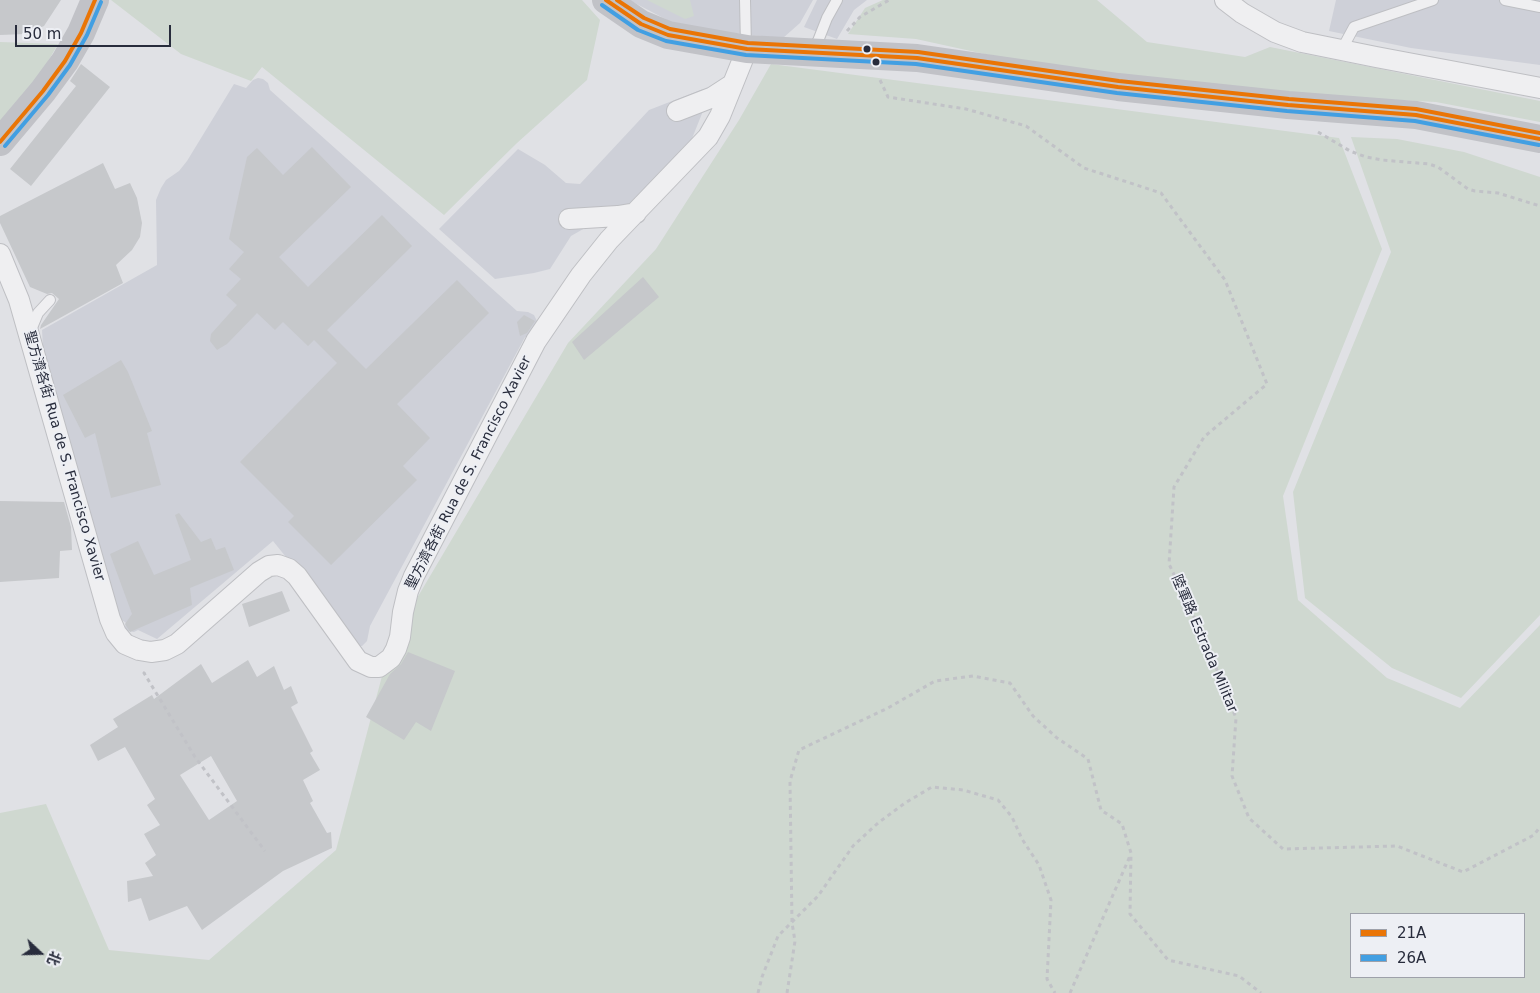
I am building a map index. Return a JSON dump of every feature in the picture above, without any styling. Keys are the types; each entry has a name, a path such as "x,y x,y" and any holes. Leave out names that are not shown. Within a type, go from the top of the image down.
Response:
{"main road":[{"path":"0,142 43,91 65,61 81,33 95,0"},
{"path":"606,0 641,24 668,35 747,49 917,58 1118,87 1288,105 1416,115 1540,139"},
{"path":"1482,127 1540,149"}],"street":[{"path":"1225,0 1242,13 1275,32 1302,42 1540,88"},
{"name":"聖方濟各街 Rua de S. Francisco Xavier","path":"0,254 17,295 30,338 110,619 116,633 125,644 139,650 151,652 164,650 177,644 259,572 269,566 278,566 289,569 297,576 358,661 371,667 379,667 391,658 396,649 400,637 406,598 414,576 525,361 548,322 581,275 609,240 708,137 720,116 747,49"},
{"path":"677,111 713,96 733,84"},
{"path":"569,219 636,213"}],"lane":[{"path":"745,0 747,49"},
{"path":"815,52 827,18 837,0"},
{"path":"1341,51 1354,26 1433,0"},
{"path":"1505,0 1540,6"},
{"path":"17,295 25,301 36,304 50,300 38,313 30,338"}],"path":[{"path":"815,52 845,32 860,17 889,0"},
{"name":"陸軍路 Estrada Militar","path":"868,54 888,97 966,109 1026,126 1084,168 1161,193 1225,280 1267,384 1204,437 1174,487 1169,564 1205,640 1236,718 1232,776 1249,818 1283,849 1397,846 1463,872 1534,835 1540,827"},
{"path":"1314,130 1350,151 1366,157 1438,167 1468,189 1508,195 1540,206"},
{"path":"144,673 195,757 264,851"},
{"path":"787,993 796,940 792,923 790,781 799,750 888,708 935,681 973,676 1010,683 1033,716 1057,738 1088,759 1101,810 1122,824 1131,854 1130,914 1168,960 1239,976 1261,993"},
{"path":"758,993 762,977 778,936 818,896 853,846 878,823 905,803 932,787 963,790 998,800 1012,817 1022,839 1039,865 1051,900 1047,979 1055,993"},
{"path":"1070,993 1131,854"}],"shaded area":[{"path":"111,0 582,0 600,20 587,80 517,143 444,215 262,67 251,81 181,54"},
{"path":"629,0 813,0 800,23 783,38 710,31 673,23"},
{"path":"647,0 690,0 694,16 685,19"},
{"path":"817,0 867,0 854,10 837,39 804,27"},
{"path":"883,0 1097,0 1147,42 1245,57 1270,47 1540,101 1540,122 1436,102 1257,93 1012,60 916,39 848,34 865,8"},
{"path":"1336,0 1540,0 1540,65 1411,48 1329,31"},
{"path":"0,42 58,44 39,77 0,126"},
{"path":"771,64 1339,138 1382,249 1283,496 1298,600 1387,678 1460,708 1540,625 1540,993 0,993 0,813 46,804 109,950 209,960 336,850 391,642 568,343 656,249 739,120"},
{"path":"258,78 268,83 270,90 517,311 528,312 534,315 537,321 537,326 531,336 525,337 370,626 367,641 362,646 355,646 345,630 273,541 157,639 138,630 134,632 128,631 125,627 126,623 119,618 43,347 42,330 157,265 156,200 161,188 166,180 179,171 187,161 234,84 246,88 253,80"},
{"path":"703,89 705,106 691,141 613,225 585,228 571,236 550,269 495,279 439,229 518,149 545,165 566,183 580,184 649,110"},
{"path":"1351,137 1397,139 1464,152 1540,177 1540,615 1461,698 1392,668 1305,598 1293,492 1391,252"}],"building":[{"path":"0,0 61,0 44,26 25,34 0,35"},
{"path":"81,64 110,87 31,186 10,169 76,86 70,81"},
{"path":"312,147 351,187 279,257 308,287 382,215 412,246 327,330 366,369 457,280 489,313 397,404 430,438 403,466 417,480 331,565 288,522 294,516 240,462 337,363 314,340 308,346 283,322 275,330 257,313 227,344 217,350 210,341 211,334 237,305 226,295 241,279 229,269 244,252 229,239 247,157 257,148 283,175"},
{"path":"103,163 115,189 130,183 137,198 142,223 140,237 132,250 116,265 123,283 40,329 59,299 52,293 47,294 30,287 0,223 0,216"},
{"path":"643,277 659,297 584,360 572,342"},
{"path":"524,315 535,321 527,333 520,336 517,322"},
{"path":"121,360 128,372 152,431 147,433 161,485 111,498 95,433 85,438 63,395"},
{"path":"0,501 64,502 71,527 72,550 60,551 59,578 0,582"},
{"path":"179,513 201,542 211,538 216,550 225,547 234,570 190,588 192,605 130,632 125,624 132,614 110,554 138,541 154,575 191,560 175,515"},
{"path":"282,591 290,611 249,627 242,604"},
{"path":"408,652 455,671 431,731 416,722 404,740 366,717 390,674 401,664"},
{"path":"248,660 257,677 274,666 284,690 291,686 298,703 291,707 313,751 310,753 320,770 303,780 313,801 310,803 327,833 331,832 332,848 283,871 202,930 187,906 149,921 141,898 128,902 127,881 153,876 145,863 156,855 144,834 160,825 147,805 155,799 125,747 98,761 90,745 118,727 113,719 152,695 154,699 201,664 212,683","holes":["211,756 237,801 209,820 180,775"]}],"transit line":[{"name":"21A","path":"0,142 43,91 65,61 81,33 95,0"},
{"name":"21A","path":"606,0 641,24 668,35 747,49 917,58 1118,87 1288,105 1416,115 1540,139"},
{"path":"617,0 644,18 670,29 748,43 918,52 1119,81 1289,99 1416,109 1540,133"},
{"name":"26A","path":"5,146 48,95 70,65 87,35 101,2"},
{"name":"26A","path":"602,5 638,30 666,41 746,55 916,64 1117,93 1287,111 1415,121 1539,145"}]}
